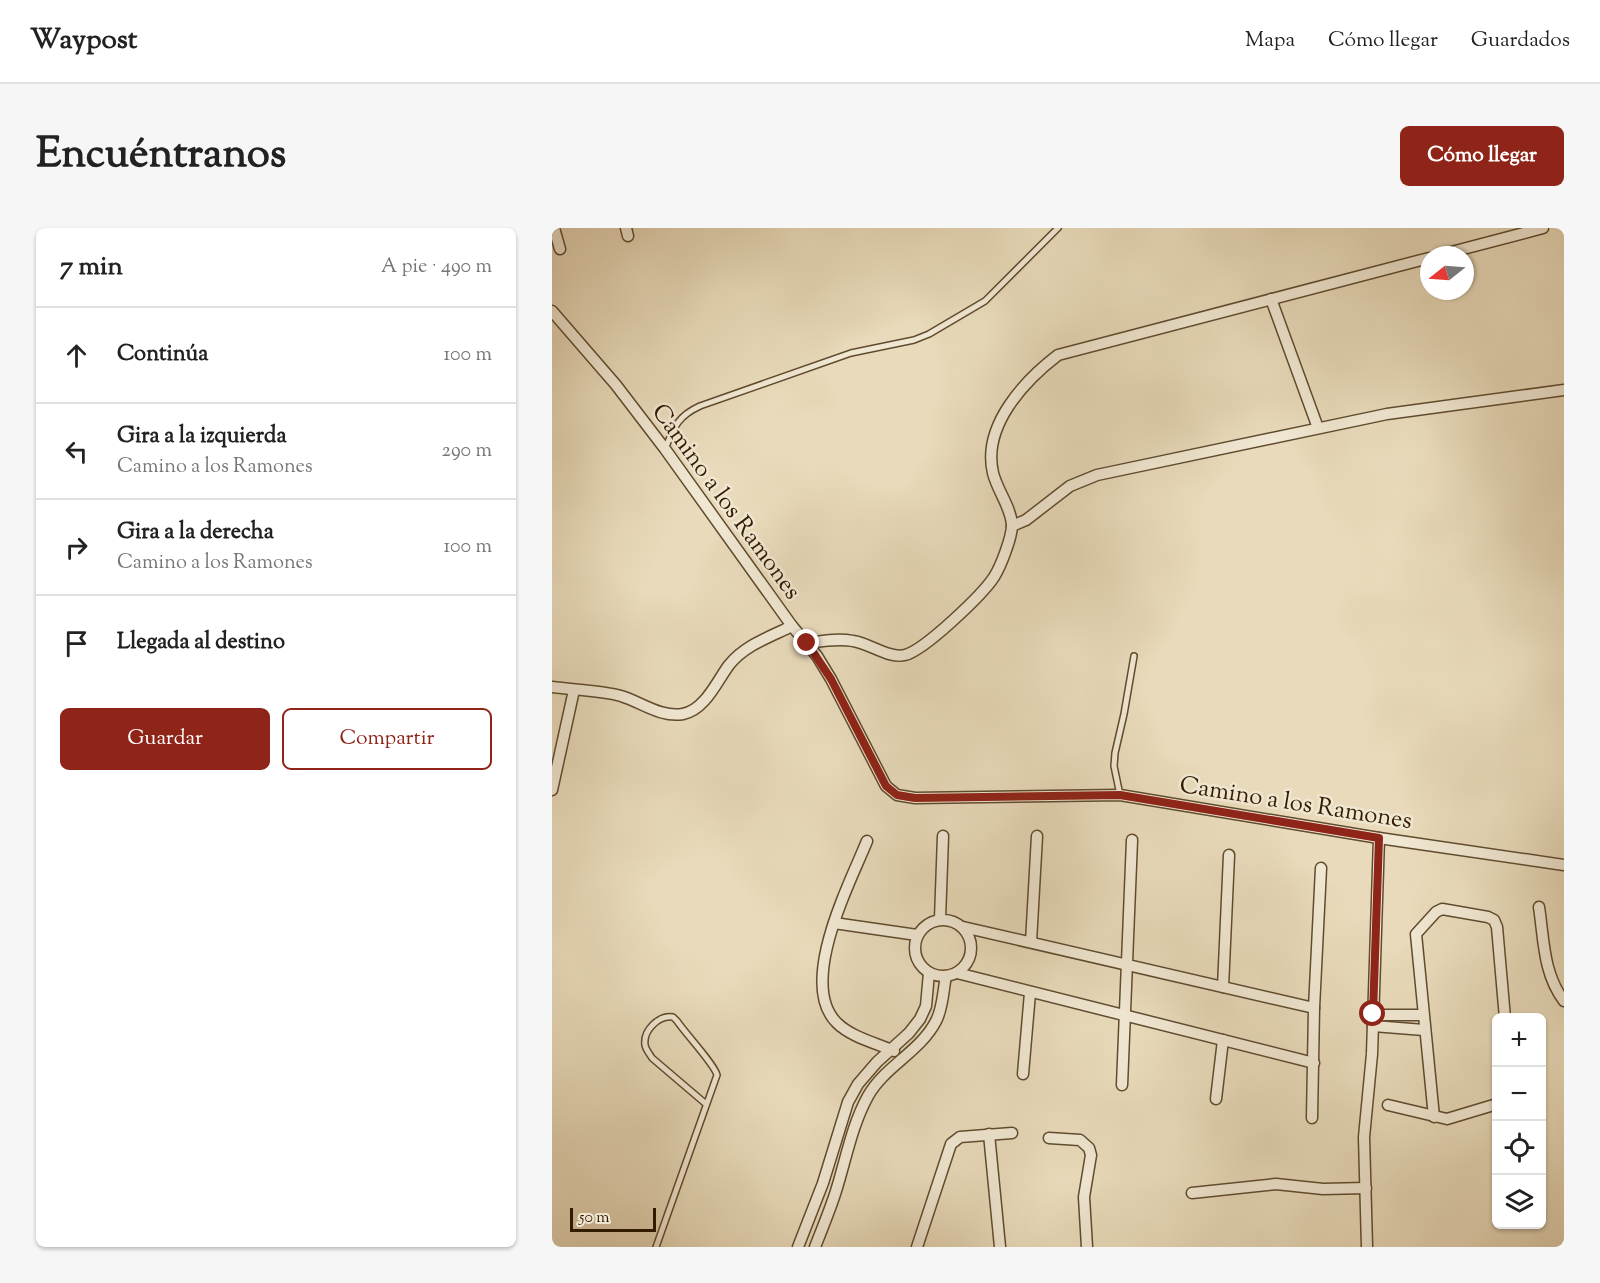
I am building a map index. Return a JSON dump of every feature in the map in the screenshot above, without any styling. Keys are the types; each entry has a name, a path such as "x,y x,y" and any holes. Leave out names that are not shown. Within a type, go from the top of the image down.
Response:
{"street":[{"path":"554,228 560,249"},
{"path":"1474,246 1543,228"},
{"path":"807,643 842,639 901,656 912,652 942,629 994,577 1012,526 993,473 991,456 994,440 1002,417 1046,364 1058,355 1420,260"},
{"path":"1270,299 1318,428"},
{"name":"Camino a los Ramones","path":"552,311 616,385 665,449 792,626 817,656 886,786 897,795 915,798 1120,795 1379,838 1564,865"},
{"path":"1012,526 1026,520 1070,486 1097,475 1387,414 1564,390"},
{"path":"552,687 619,696 663,713 685,714 706,699 736,656 747,648 792,626"},
{"path":"552,790 574,690"},
{"path":"940,919 943,836"},
{"path":"1031,942 1037,836"},
{"path":"1367,1247 1364,1137 1373,1026 1379,838"},
{"path":"1122,1085 1132,840"},
{"path":"867,841 834,923 822,970 822,989 826,1007 835,1021 844,1029 905,1057"},
{"path":"1223,987 1229,855"},
{"path":"1312,1119 1314,1008 1321,868"},
{"path":"1539,907 1548,970 1552,982 1564,1001"},
{"path":"1434,1117 1416,934 1436,912 1442,909 1494,920 1497,927 1505,1013"},
{"path":"963,927 970,938 972,951 967,964 957,973 945,976 929,973 921,966 916,956 917,935 923,927 940,919 952,921 963,927 1314,1008"},
{"path":"834,923 917,935"},
{"path":"798,1247 823,1183 848,1102 858,1084 920,1019 926,1006 929,973"},
{"path":"957,973 1314,1063"},
{"path":"814,1247 835,1194 861,1111 870,1093 885,1075 920,1043 937,1020 945,976"},
{"path":"1023,1074 1030,993"},
{"path":"1373,1014 1423,1015"},
{"path":"1373,1026 1424,1030"},
{"path":"1216,1099 1223,1040"},
{"path":"1388,1104 1448,1119 1492,1106"},
{"path":"916,1247 951,1144 960,1137 1012,1133"},
{"path":"989,1134 1000,1247"},
{"path":"1049,1138 1080,1140 1089,1148 1084,1197 1087,1247"},
{"path":"1192,1193 1276,1184 1323,1190 1366,1188"},
{"path":"808,1220 823,1226"}],"lane":[{"path":"665,449 675,425 682,416 700,406 851,353 914,340 944,326 985,301 1058,228"},
{"path":"1120,795 1114,766 1114,753 1124,714 1134,656"},
{"path":"656,1247 717,1075 677,1021 673,1017 664,1017 646,1032 644,1042 646,1049 652,1058 706,1104"}],"route":[{"path":"807,643 831,679 886,786 897,795 915,798 1120,795 1379,838 1373,1014"}]}
